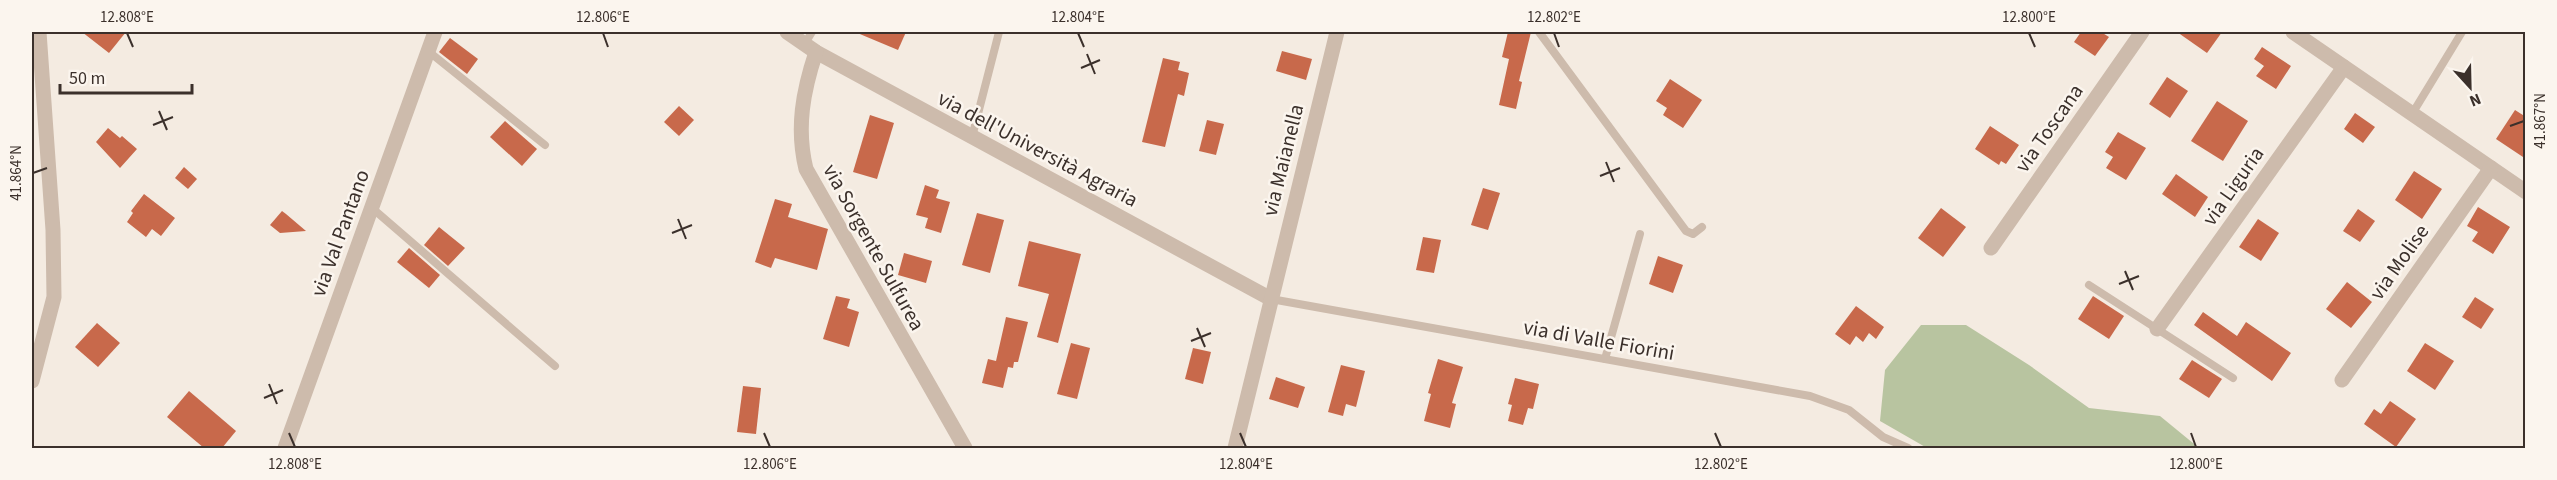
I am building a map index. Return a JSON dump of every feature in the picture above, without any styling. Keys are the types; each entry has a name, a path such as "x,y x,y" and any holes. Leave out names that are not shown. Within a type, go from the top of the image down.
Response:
{"street":[{"path":"32,381 54,297 39,32"},
{"name":"via Val Pantano","path":"285,448 435,32"},
{"name":"via dell'Università Agraria","path":"787,32 810,49 1271,299"},
{"name":"via Maianella","path":"1235,448 1336,32"},
{"name":"via Toscana","path":"1991,248 2142,32"},
{"path":"2293,32 2526,192"},
{"name":"via Sorgente Sulfurea","path":"810,49 800,138 806,169 964,448"},
{"name":"via Liguria","path":"2157,329 2344,67"},
{"name":"via Molise","path":"2342,380 2491,168"}],"lane":[{"path":"810,49 812,32"},
{"path":"972,137 999,32"},
{"path":"1539,32 1686,231 1693,234 1702,227"},
{"path":"2412,114 2463,32"},
{"path":"428,51 545,145"},
{"path":"372,208 555,366"},
{"path":"1605,359 1640,234"},
{"path":"2089,285 2233,378"},
{"name":"via di Valle Fiorini","path":"1271,299 1823,400 1849,410 1883,437 1908,448"}],"green space":[{"path":"1921,325 1966,325 2029,365 2089,408 2160,416 2199,448 1927,448 1880,421 1885,370"}],"building":[{"path":"82,32 126,32 109,53"},
{"path":"855,32 906,32 898,50"},
{"path":"1508,32 1531,32 1519,81 1522,82 1516,109 1499,105 1509,59 1502,57"},
{"path":"2081,32 2101,32 2109,37 2095,56 2074,42"},
{"path":"2177,32 2222,32 2207,53"},
{"path":"450,38 478,59 467,74 439,52"},
{"path":"2262,47 2291,66 2276,89 2256,76 2264,66 2254,59"},
{"path":"1282,51 1312,59 1306,80 1276,71"},
{"path":"1163,58 1180,62 1178,70 1189,73 1184,96 1178,94 1165,147 1142,142"},
{"path":"2167,77 2188,91 2170,118 2149,104"},
{"path":"1670,79 1702,100 1683,128 1663,115 1667,108 1656,101"},
{"path":"2217,101 2248,121 2223,161 2191,141"},
{"path":"679,106 694,120 679,136 664,122"},
{"path":"2515,110 2526,117 2526,159 2496,139"},
{"path":"2355,113 2375,127 2363,143 2344,129"},
{"path":"870,115 894,123 877,179 853,172"},
{"path":"1207,120 1224,124 1216,155 1199,151"},
{"path":"505,121 537,149 522,166 490,137"},
{"path":"1990,126 2019,145 2006,164 2001,161 1999,165 1975,149"},
{"path":"108,128 137,149 120,168 96,142"},
{"path":"2118,132 2146,148 2126,180 2106,168 2113,157 2105,152"},
{"path":"184,167 197,179 188,189 175,178"},
{"path":"2414,171 2442,189 2422,219 2395,200"},
{"path":"2176,174 2208,197 2195,217 2162,194"},
{"path":"925,185 939,190 936,198 950,202 941,233 925,228 928,218 916,215"},
{"path":"1483,188 1500,193 1488,230 1471,225"},
{"path":"144,194 175,218 161,236 152,229 146,237 127,222 133,213 131,211"},
{"path":"775,199 792,204 788,217 828,229 817,270 775,258 771,268 755,262"},
{"path":"2478,207 2510,227 2493,254 2472,241 2478,232 2467,226"},
{"path":"1941,208 1966,227 1943,257 1918,238"},
{"path":"2358,209 2375,221 2360,242 2343,231"},
{"path":"282,211 306,231 280,233 270,225"},
{"path":"977,213 1004,220 990,273 962,265"},
{"path":"2258,219 2279,233 2261,261 2239,247"},
{"path":"439,227 465,248 448,266 424,245"},
{"path":"1423,237 1441,240 1434,273 1416,270"},
{"path":"1029,241 1081,254 1058,343 1037,337 1049,294 1018,286"},
{"path":"409,248 440,275 429,288 397,262"},
{"path":"904,253 932,261 926,283 898,275"},
{"path":"1658,256 1683,265 1673,293 1649,284"},
{"path":"2347,282 2372,302 2351,328 2326,309"},
{"path":"836,296 850,299 847,308 859,312 849,347 823,339"},
{"path":"2093,296 2124,316 2109,339 2078,319"},
{"path":"2475,297 2494,309 2481,329 2462,317"},
{"path":"1856,306 1884,327 1876,339 1869,333 1863,342 1856,336 1850,345 1835,334"},
{"path":"2203,312 2237,336 2246,322 2291,353 2272,381 2194,325"},
{"path":"1006,317 1028,322 1018,362 1014,362 1013,368 1008,367 1003,388 982,383 988,359 996,361"},
{"path":"97,323 120,343 98,367 75,347"},
{"path":"1071,343 1090,348 1077,399 1057,394"},
{"path":"2425,343 2454,361 2435,390 2407,371"},
{"path":"1193,348 1211,352 1203,384 1185,379"},
{"path":"1438,359 1463,367 1452,403 1456,404 1450,428 1424,421 1431,394 1428,393"},
{"path":"2192,360 2222,379 2209,398 2179,379"},
{"path":"1341,365 1365,371 1356,407 1346,404 1343,416 1328,412"},
{"path":"1276,377 1305,387 1298,408 1269,399"},
{"path":"1515,378 1539,384 1533,409 1528,408 1523,425 1508,421 1512,405 1508,404"},
{"path":"743,386 761,388 756,434 737,432"},
{"path":"189,391 236,431 222,448 204,448 167,417"},
{"path":"2390,401 2416,419 2396,447 2364,424 2374,409 2381,414"}]}
